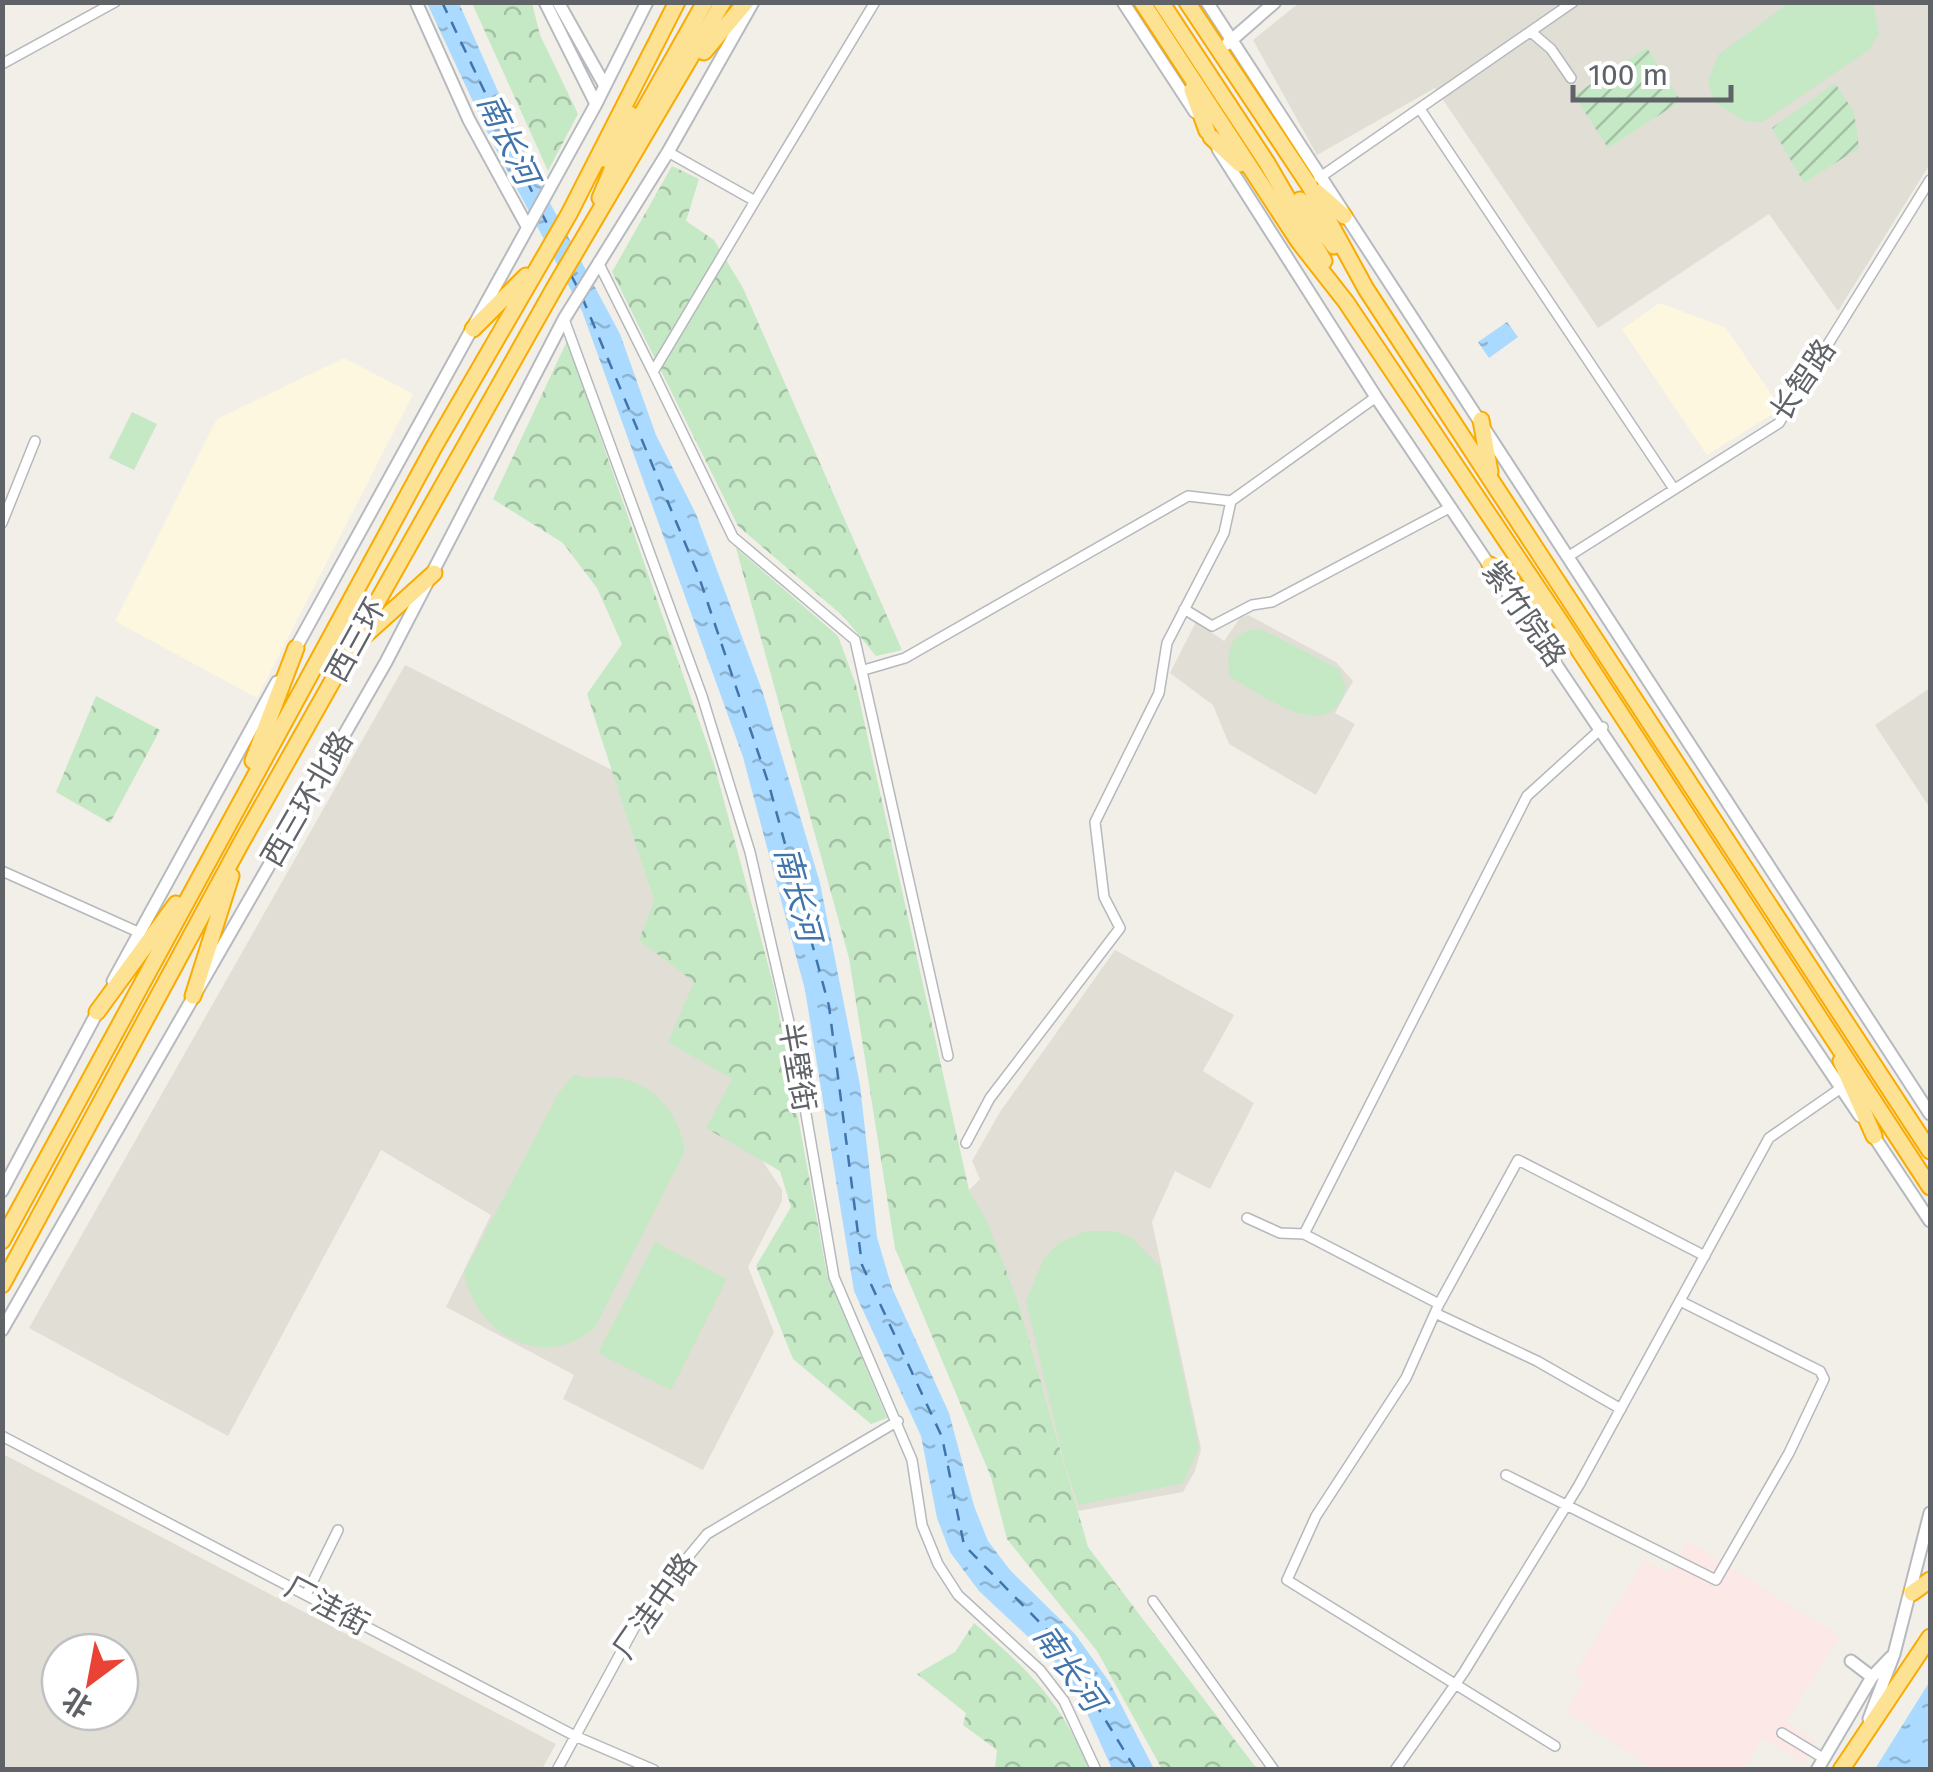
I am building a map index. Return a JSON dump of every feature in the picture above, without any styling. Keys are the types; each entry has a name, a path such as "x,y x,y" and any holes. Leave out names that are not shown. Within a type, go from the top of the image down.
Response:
{"highway":[{"name":"西三环","path":"2,1242 234,812 569,214 677,2"},
{"path":"569,214 694,2"},
{"path":"580,243 617,158 705,2"},
{"name":"西三环","path":"2,1285 241,843 580,243 724,2"},
{"path":"678,82 749,2"},
{"name":"紫竹院路","path":"1142,2 1258,180 1346,302 1562,624 1930,1187"},
{"path":"1160,2 1366,289"},
{"path":"1172,2 1271,161 1346,302"},
{"name":"紫竹院路","path":"1187,2 1225,45 1314,182 1366,289 1930,1152"},
{"path":"1180,58 1209,134 1258,180"},
{"path":"1314,182 1344,216"},
{"path":"474,329 543,259"},
{"path":"1480,420 1492,481"},
{"path":"1490,565 1562,624"},
{"path":"351,648 434,574"},
{"path":"234,812 296,648"},
{"path":"193,996 241,843"},
{"path":"97,1012 210,856"},
{"path":"1824,1020 1874,1136"},
{"path":"1912,1593 1930,1580"},
{"path":"1842,1770 1930,1637"}],"street":[{"path":"2,64 115,2"},
{"path":"416,2 469,120 527,226"},
{"path":"545,2 596,104"},
{"path":"558,2 604,86"},
{"path":"2,1192 138,932 474,329 648,2"},
{"name":"西三环北路","path":"2,1330 434,574 567,315 668,152 749,2"},
{"path":"653,372 875,2"},
{"name":"紫竹院路","path":"1123,2 1376,397 1602,727 1930,1221"},
{"name":"紫竹院路","path":"1207,2 1225,45"},
{"path":"1225,45 1275,2"},
{"path":"1314,182 1573,2"},
{"path":"1531,32 1550,49 1571,78"},
{"path":"1420,109 1674,489"},
{"path":"668,152 755,201"},
{"name":"长智路","path":"1569,556 1779,423 1930,180"},
{"path":"1344,216 1930,1114"},
{"path":"598,261 734,537 855,640 948,1056"},
{"name":"半壁街","path":"567,315 702,696 750,852 794,1044 834,1276 912,1460 922,1526 938,1564 958,1595 1040,1670 1064,1701 1096,1770"},
{"path":"966,1143 990,1098 1120,928 1104,897 1095,822 1159,693 1167,643 1224,532 1231,501 1376,397"},
{"path":"2,522 36,441"},
{"path":"864,670 905,658 1188,496 1231,501"},
{"path":"1184,609 1212,626 1252,605 1272,602 1451,506"},
{"path":"1304,1234 1527,796 1602,727"},
{"path":"2,871 138,932"},
{"path":"1395,1770 1456,1682 1566,1505 1770,1138 1841,1088"},
{"path":"1555,1746 1287,1580 1316,1516 1346,1468 1364,1449 1406,1378 1437,1308 1518,1160 1706,1256"},
{"path":"1247,1218 1280,1233 1304,1234 1621,1408"},
{"path":"1506,1474 1716,1580 1789,1453 1824,1379 1820,1371 1680,1302"},
{"name":"厂洼中路","path":"557,1770 644,1610 706,1534 898,1421"},
{"name":"厂洼街","path":"2,1436 575,1736 654,1770"},
{"path":"1864,1732 1894,1654 1930,1513"},
{"path":"306,1595 338,1530"},
{"path":"1152,1601 1274,1770"},
{"path":"1782,1732 1820,1764 1872,1676 1894,1654"},
{"path":"1851,1661 1872,1676"}],"shaded area":[{"path":"1299,3 1930,3 1930,164 1838,311 1769,214 1598,328 1435,88 1317,155 1253,40"},
{"path":"1660,303 1726,328 1781,409 1707,455 1622,329"},
{"path":"344,358 413,394 257,698 115,621 217,419"},
{"path":"1248,615 1336,662 1353,681 1335,713 1355,724 1316,795 1229,744 1213,705 1170,673 1196,622 1224,641 1240,618"},
{"path":"405,665 612,770 654,901 694,982 732,1079 746,1150 762,1160 782,1190 782,1201 748,1267 774,1332 703,1470 563,1399 574,1375 446,1307 491,1215 381,1150 228,1436 29,1328"},
{"path":"1930,688 1930,808 1875,725"},
{"path":"1115,950 1234,1015 1203,1071 1254,1103 1210,1189 1175,1171 1152,1222 1201,1449 1195,1471 1183,1492 1078,1511 1018,1301 969,1190 980,1179 972,1161 1000,1112"},
{"path":"3,1454 556,1744 542,1769 3,1769"},
{"path":"1688,1541 1840,1636 1786,1722 1817,1742 1804,1763 1763,1738 1743,1769 1654,1769 1566,1711 1585,1680 1574,1673 1645,1559 1668,1573"}],"green space":[{"path":"472,3 532,3 540,35 578,114 548,171"},
{"path":"1789,3 1873,3 1879,33 1869,50 1762,122 1744,121 1714,102 1708,82 1718,55"},
{"path":"1647,48 1681,101 1608,148 1574,95"},
{"path":"1835,83 1854,112 1859,148 1804,183 1772,128"},
{"path":"672,166 699,179 686,221 714,240 743,288 902,650 876,656 844,617 738,526 612,272"},
{"path":"567,341 714,764 774,987 827,1275 887,1418 871,1424 793,1359 756,1266 791,1207 780,1171 706,1128 732,1079 668,1042 694,982 639,940 654,901 587,694 622,644 597,588 563,543 493,499"},
{"path":"132,412 157,424 134,470 109,458"},
{"path":"736,548 838,636 856,685 969,1190 987,1222 1018,1301 1088,1547 1257,1769 1162,1769 1097,1651 1007,1539 991,1477 895,1248 849,958"},
{"path":"1261,629 1339,669 1346,688 1337,705 1325,714 1294,712 1230,677 1228,659 1232,644 1242,633"},
{"path":"96,696 160,730 110,823 56,792"},
{"path":"574,1074 627,1080 652,1092 677,1124 685,1151 595,1327 575,1341 554,1347 534,1346 497,1329 482,1313 464,1273 558,1094"},
{"path":"1086,1231 1114,1231 1132,1238 1160,1267 1199,1448 1183,1483 1079,1505 1066,1469 1026,1302 1044,1258 1059,1243"},
{"path":"655,1242 727,1279 671,1390 598,1353"},
{"path":"974,1623 1042,1688 1066,1723 1089,1769 995,1769 997,1750 963,1725 966,1713 917,1674 955,1652"}],"water":[{"name":"南长河","path":"427,3 459,3 533,171 620,334 656,435 696,514 763,693 820,883 860,1085 877,1237 892,1288 949,1413 974,1506 988,1541 1010,1570 1075,1634 1110,1683 1154,1769 1112,1769 1081,1700 1055,1662 979,1591 950,1552 937,1518 921,1436 854,1291 805,990 743,757 582,311 490,138"},
{"path":"1507,322 1518,337 1489,358 1478,342"},
{"path":"1930,1681 1930,1769 1875,1769"}],"ferry route":[{"path":"442,2 536,200"},
{"path":"541,212 551,231"},
{"path":"571,275 579,290"},
{"path":"582,297 698,574 769,785 829,1006 862,1265 942,1437 964,1545 1056,1639 1136,1770"}]}
